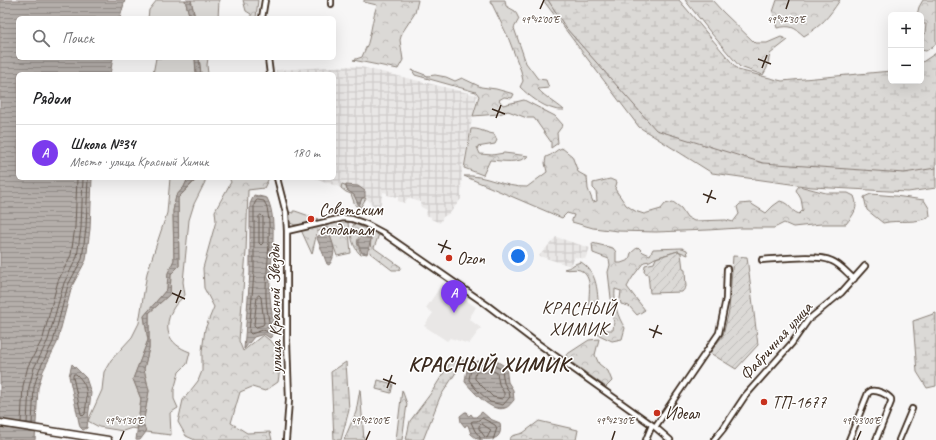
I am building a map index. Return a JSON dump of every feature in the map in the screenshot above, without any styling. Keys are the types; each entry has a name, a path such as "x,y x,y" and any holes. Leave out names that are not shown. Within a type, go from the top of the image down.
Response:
{"main road":[{"path":"0,423 108,440"}],"street":[{"path":"262,16 265,0"},
{"path":"268,60 270,72"},
{"name":"улица Красной Звезды","path":"278,180 286,213 287,231 287,341 289,400 286,440"},
{"path":"287,231 343,218 352,219 373,228 414,254 488,305 533,340 653,426 670,440"},
{"path":"762,260 806,258 826,259 834,262 854,279"},
{"name":"Фабричная улица","path":"714,440 723,430 745,396 792,343 808,320 841,293 865,266"},
{"path":"646,440 653,426 719,333 726,299 727,269"},
{"path":"849,440 868,394 874,390 888,396 891,399 876,440"},
{"path":"900,440 912,409"}],"shaded area":[{"path":"351,66 361,67 477,95 462,169 461,199 450,213 443,217 440,223 426,215 427,210 421,207 420,202 408,198 404,203 398,201 398,197 387,195 387,193 383,192 381,203 377,209 366,198 360,208 355,205 351,194 346,192 344,189 320,180 336,180 336,72 276,72 276,70"},
{"path":"556,237 590,248 585,259 575,257 571,266 539,256"},
{"path":"442,284 476,307 469,319 481,328 469,344 450,338 447,341 424,326 433,313 426,308"}],"green space":[{"path":"157,0 185,0 189,16 148,16 149,10"},
{"path":"191,0 219,0 218,16 195,16"},
{"path":"243,0 258,0 256,16 251,16 251,14 246,11"},
{"path":"364,0 418,0 415,13 402,33 400,40 403,60 398,69 353,60 362,57 368,41 377,5 364,2"},
{"path":"490,0 505,0 506,6 515,11 519,19 514,28 526,63 538,79 546,80 549,88 538,89 564,110 545,106 520,87 523,81 521,71 508,37"},
{"path":"543,0 679,0 738,70 782,81 888,71 888,84 924,84 924,61 936,53 936,188 908,192 812,187 712,173 639,127"},
{"path":"685,0 712,0 755,43 767,43 781,37 788,40 770,54 767,68 763,75 740,67"},
{"path":"777,0 840,0 824,21 804,36 792,28 777,28 773,12"},
{"path":"923,0 936,0 936,44 926,51 924,51 924,34 926,24 924,24 924,12 918,12"},
{"path":"156,60 195,60 196,72 153,72"},
{"path":"199,60 208,60 208,72 201,72"},
{"path":"412,70 428,76 435,75 446,77 455,81 462,78 481,87 514,94 512,98 504,97 499,100 503,105 524,100 555,116 563,125 557,133 558,143 551,148 551,142 534,118 527,118 508,111 499,114 473,116 479,96 476,92 415,75"},
{"path":"471,129 477,129 494,134 497,140 495,144 477,147 480,154 492,155 504,153 529,156 525,159 515,161 490,160 483,175 464,168"},
{"path":"562,148 572,156 578,172 587,177 588,189 593,202 597,201 593,183 610,179 617,182 615,189 626,205 635,211 644,214 661,209 665,204 673,202 681,208 687,217 694,221 726,220 733,222 739,214 737,207 740,204 750,203 766,213 780,201 799,214 803,210 801,199 796,190 799,186 826,193 848,193 854,196 856,207 846,224 821,224 793,227 784,223 774,228 656,232 618,231 593,228 572,222 574,215 567,213 562,218 464,176 479,177 519,187 527,187 547,172 545,163 546,157"},
{"path":"170,180 187,180 184,187 176,196 173,211 174,260 168,273 167,289 144,316 148,340 133,379 141,399 137,429 132,428 123,431 99,427 88,421 102,390 104,372 111,360 132,337 139,323 147,273 167,213"},
{"path":"205,180 194,204 189,220 183,282 185,295 174,307 168,321 169,334 172,340 182,349 190,352 187,364 179,372 174,390 174,399 178,408 170,413 171,435 146,432 143,423 149,391 144,369 149,348 149,313 170,294 171,274 179,266 178,198 195,181"},
{"path":"230,180 268,180 264,188 248,190 246,252 239,341 243,351 263,335 274,344 281,362 278,382 265,391 252,387 240,392 231,423 247,433 270,432 272,440 195,440 186,436 178,422 183,400 198,381 202,371 202,351 205,329 214,307 204,288 203,268 216,221 215,211 231,182"},
{"path":"342,184 345,185 347,190 354,195 359,205 362,198 366,198 360,208 355,205 351,194 341,188"},
{"path":"871,194 924,200 929,208 930,216 925,219 913,221 883,223 867,210 864,197"},
{"path":"293,211 318,219 300,225 292,224 289,222 289,212 293,213"},
{"path":"338,220 348,222 351,253 337,256 327,227 317,232 312,254 301,230"},
{"path":"354,224 379,234 374,248 401,267 399,270 392,270 370,253 371,238 360,236 358,238 357,243 361,255 358,252 351,236"},
{"path":"592,243 613,248 616,252 616,263 629,260 631,253 638,247 643,252 650,255 653,249 682,248 687,250 688,255 678,251 644,262 627,287 645,310 637,315 629,306 621,304 621,291 615,289 617,310 625,328 622,339 612,341 597,334 604,330 613,330 614,322 611,312 608,272 610,265 609,259 593,253"},
{"path":"678,251 681,253 683,269 685,270 686,287 682,292 650,293 648,274 644,272 645,265 654,263 656,258"},
{"path":"733,256 747,257 758,345 736,369 710,353 723,335 729,311"},
{"path":"581,262 586,266 594,279 598,300 595,304 589,305 589,281 584,273 578,269 564,269"},
{"path":"936,313 936,386 927,388 917,372 913,321"},
{"path":"599,339 595,355 599,364 608,371 612,381 606,387 567,359 566,355 589,340"},
{"path":"464,360 440,397 423,440 406,440 410,421 431,393 450,363"},
{"path":"346,362 349,410 341,440 334,440 331,372"},
{"path":"378,380 393,384 391,393 376,389"},
{"path":"360,389 364,440 344,440 356,412"},
{"path":"402,390 407,404 402,440 396,440"},
{"path":"539,421 578,430 576,440 509,440 512,436 523,433"}],"water":[{"path":"0,0 125,0 121,16 16,16 16,60 113,60 110,72 16,72 16,180 92,180 90,229 86,260 72,286 57,343 43,371 38,388 35,440 0,440"},
{"path":"185,0 191,0 195,16 189,16"},
{"path":"195,60 199,60 201,72 196,72"},
{"path":"187,180 195,180 178,198 179,266 171,274 170,294 149,313 149,348 144,369 149,391 143,423 146,432 140,440 136,440 141,399 133,379 148,340 144,316 167,289 168,273 174,260 173,211 176,196 184,187"},
{"path":"346,185 358,186 365,191 365,197 362,198 359,206 354,195 347,190"},
{"path":"254,195 267,198 271,208 273,220 270,296 275,333 270,338 264,334 254,337 244,349 250,273 250,204"},
{"path":"327,231 334,248 333,257 329,265 327,264 317,238"},
{"path":"362,237 371,239 367,254 362,253 358,244 358,240"},
{"path":"490,357 506,367 508,382 513,390 514,400 505,408 500,409 488,404 477,396 465,382 469,365"},
{"path":"72,364 86,378 91,393 87,428 83,430 80,427 69,376"},
{"path":"465,412 468,413 467,415 469,416 471,414 473,417 476,417 482,412 490,419 500,423 500,433 496,438 477,439 471,434 468,425 465,427 461,422 460,416"}],"waterway":[{"path":"548,0 566,28 656,130 763,163 904,173 936,168"}],"place":[{"name":"Советским солдатам","path":"311,219"},
{"name":"Ozon","path":"449,258"},
{"name":"Школа №34","path":"454,313"},
{"name":"ТП-1677","path":"764,402"},
{"name":"Идеал","path":"657,413"}],"district":[{"name":"КРАСНЫЙ ХИМИК","path":"579,318"},
{"name":"КРАСНЫЙ ХИМИК","path":"489,364"}]}
